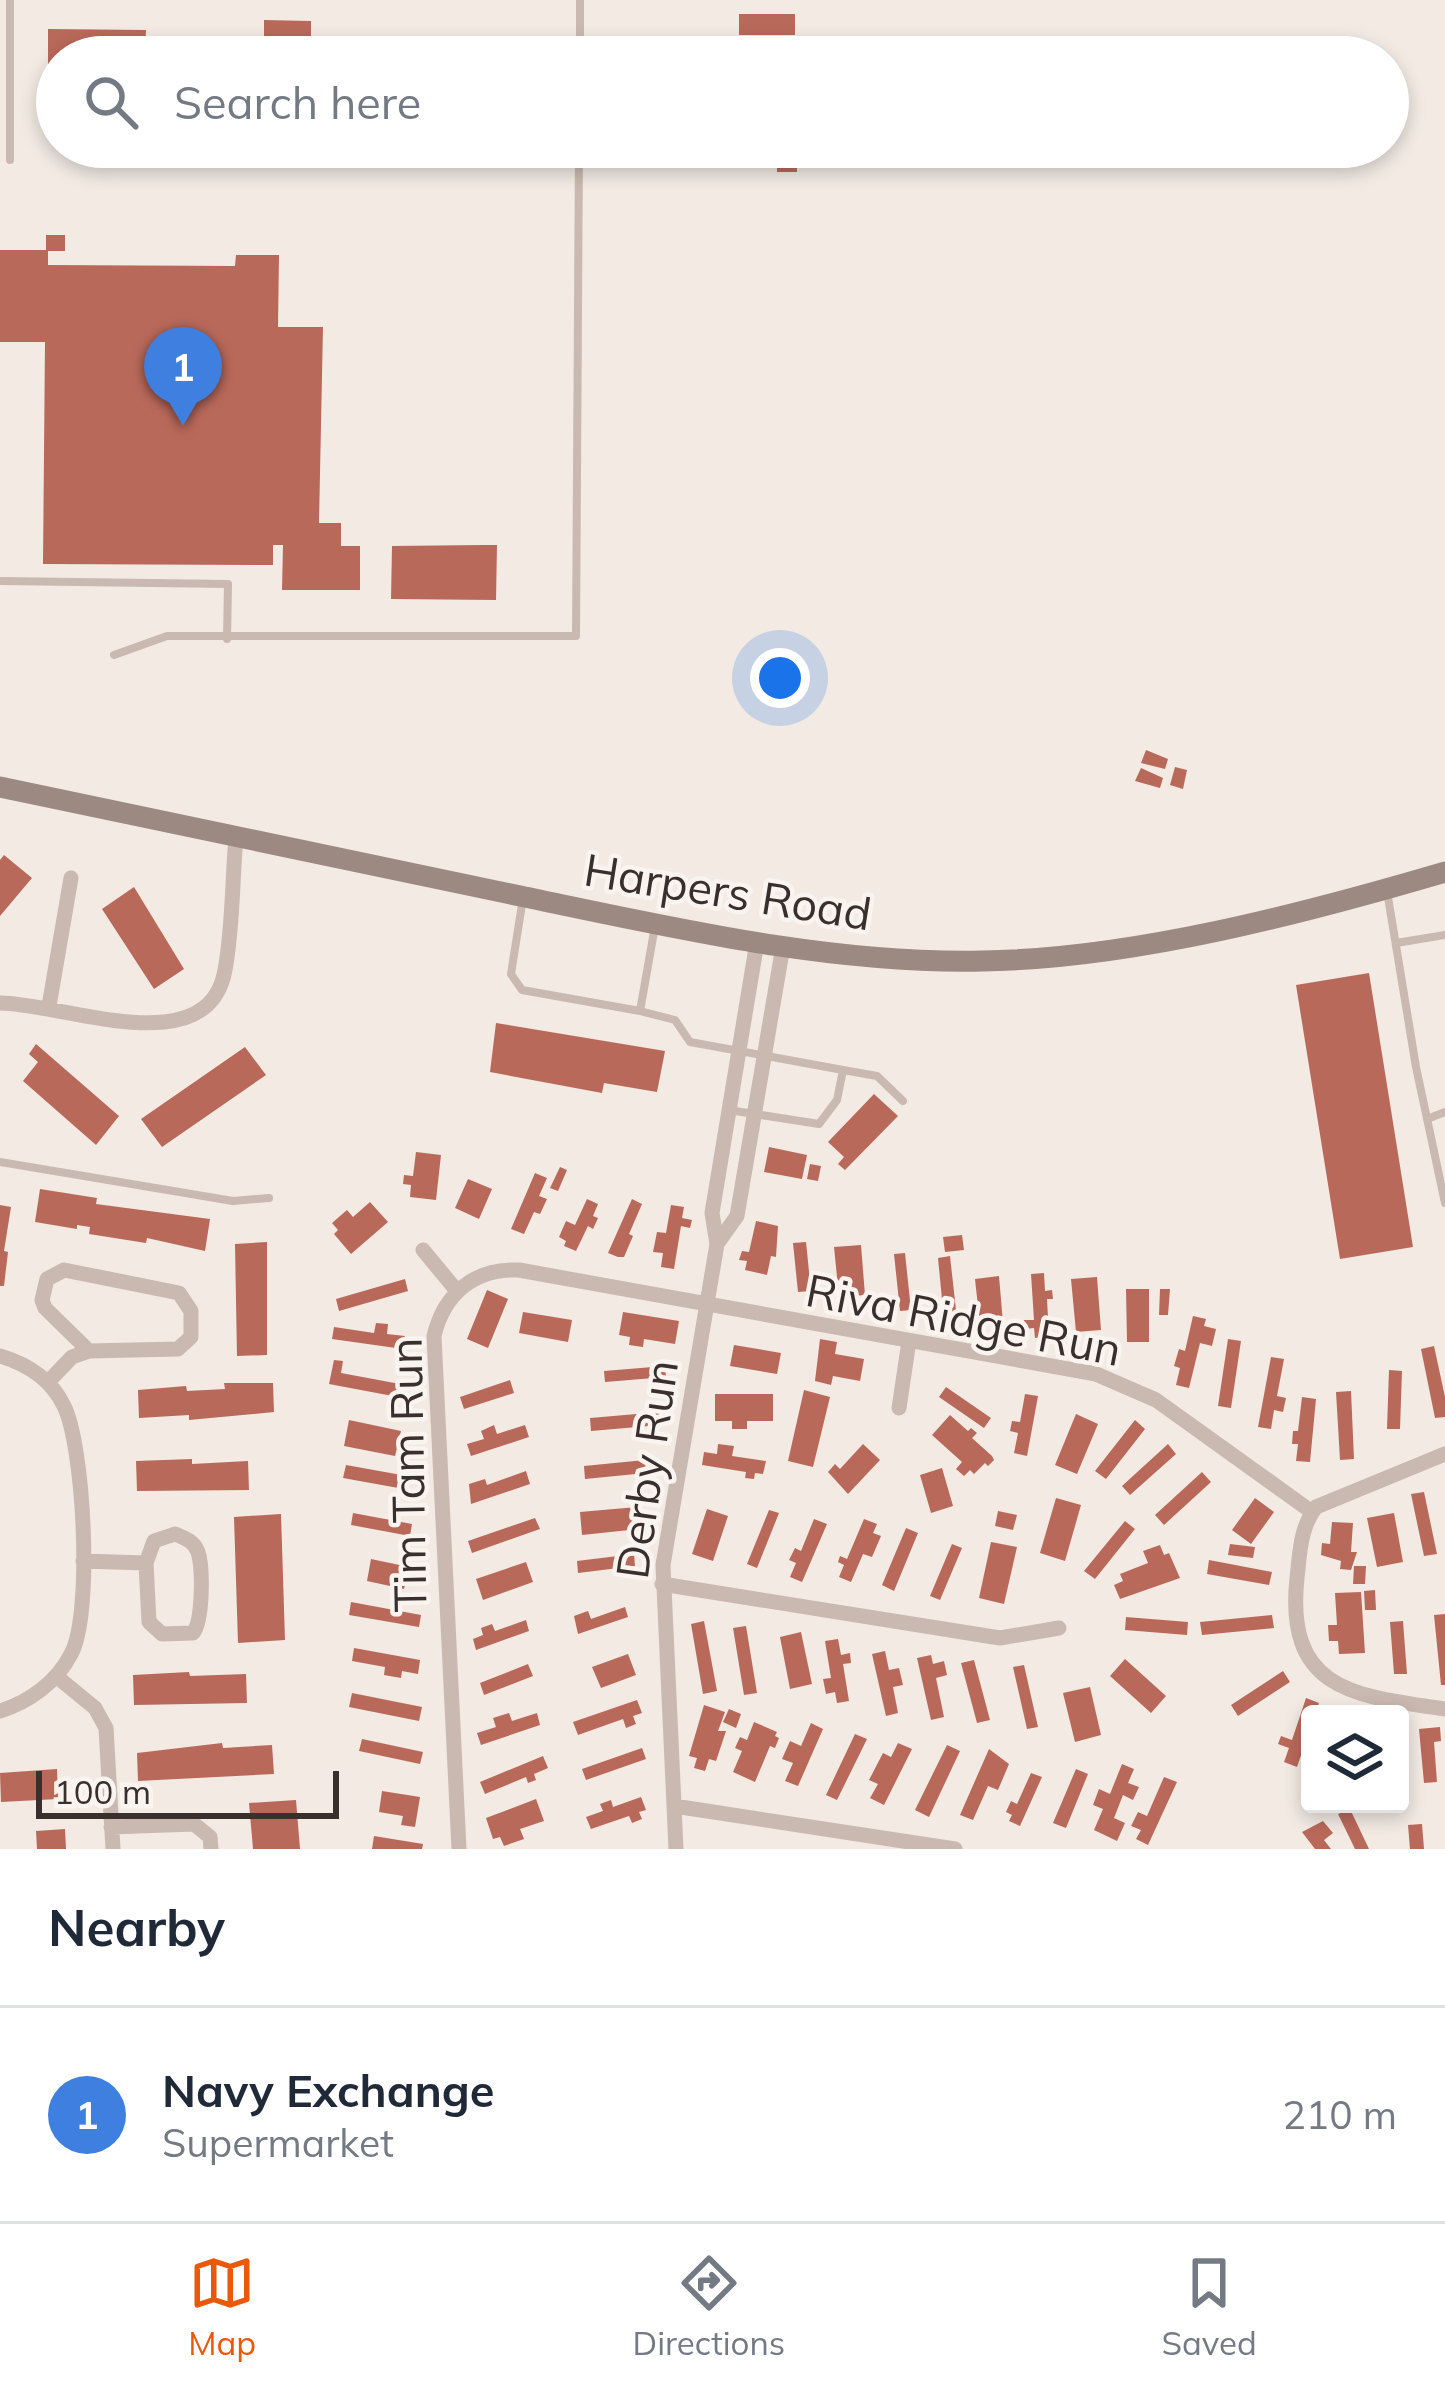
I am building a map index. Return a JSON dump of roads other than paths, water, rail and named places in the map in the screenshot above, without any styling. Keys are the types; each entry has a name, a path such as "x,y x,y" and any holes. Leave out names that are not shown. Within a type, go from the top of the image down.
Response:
{"street":[{"name":"Harpers Road","path":"0,788 656,925 784,946 982,961 1061,955 1199,933 1445,872"},
{"path":"0,1003 49,1006 153,1025 196,1015 211,1000 225,973 236,838"},
{"path":"49,1006 71,878"},
{"name":"Derby Run","path":"676,1849 662,1584 717,1244 712,1213 757,942"},
{"name":"Derby Run","path":"717,1244 737,1216 784,946"},
{"path":"423,1250 457,1291"},
{"name":"Tim Tam Run","path":"459,1849 435,1423 438,1318 457,1291 489,1272 508,1270 706,1307"},
{"path":"48,1382 72,1357 89,1351 186,1345 191,1337 187,1301 168,1290 55,1272 44,1286 45,1308 89,1351"},
{"name":"Riva Ridge Run","path":"706,1307 1034,1361 1127,1385 1156,1400 1312,1512"},
{"path":"899,1408 909,1341"},
{"path":"0,1356 31,1368 48,1382 66,1409 74,1433 82,1561 80,1634 56,1676 34,1695 0,1711"},
{"path":"1445,1454 1325,1501 1312,1512 1304,1525 1294,1608 1295,1624 1312,1661 1325,1676 1349,1691 1445,1708"},
{"path":"175,1534 196,1547 200,1622 193,1633 154,1630 149,1622 146,1563 148,1550 164,1535 175,1534"},
{"path":"82,1561 146,1563"},
{"path":"662,1584 1000,1638 1059,1628"},
{"path":"56,1676 102,1717 113,1849"},
{"path":"674,1806 955,1849"},
{"path":"111,1827 194,1824 210,1837 211,1849"}],"lane":[{"path":"10,0 10,160"},
{"path":"580,0 580,36"},
{"path":"114,655 167,636 576,636 579,168"},
{"path":"0,581 228,584 227,639"},
{"path":"1387,889 1445,1203"},
{"path":"523,896 511,974 522,990 675,1020 690,1042 877,1076 903,1101"},
{"path":"640,1011 656,925"},
{"path":"1396,943 1445,935"},
{"path":"729,1110 819,1124 837,1100 843,1070"},
{"path":"1427,1119 1445,1112"},
{"path":"0,1162 215,1199 269,1198"}],"place":[{"name":"Navy Exchange","path":"183,426"}]}
